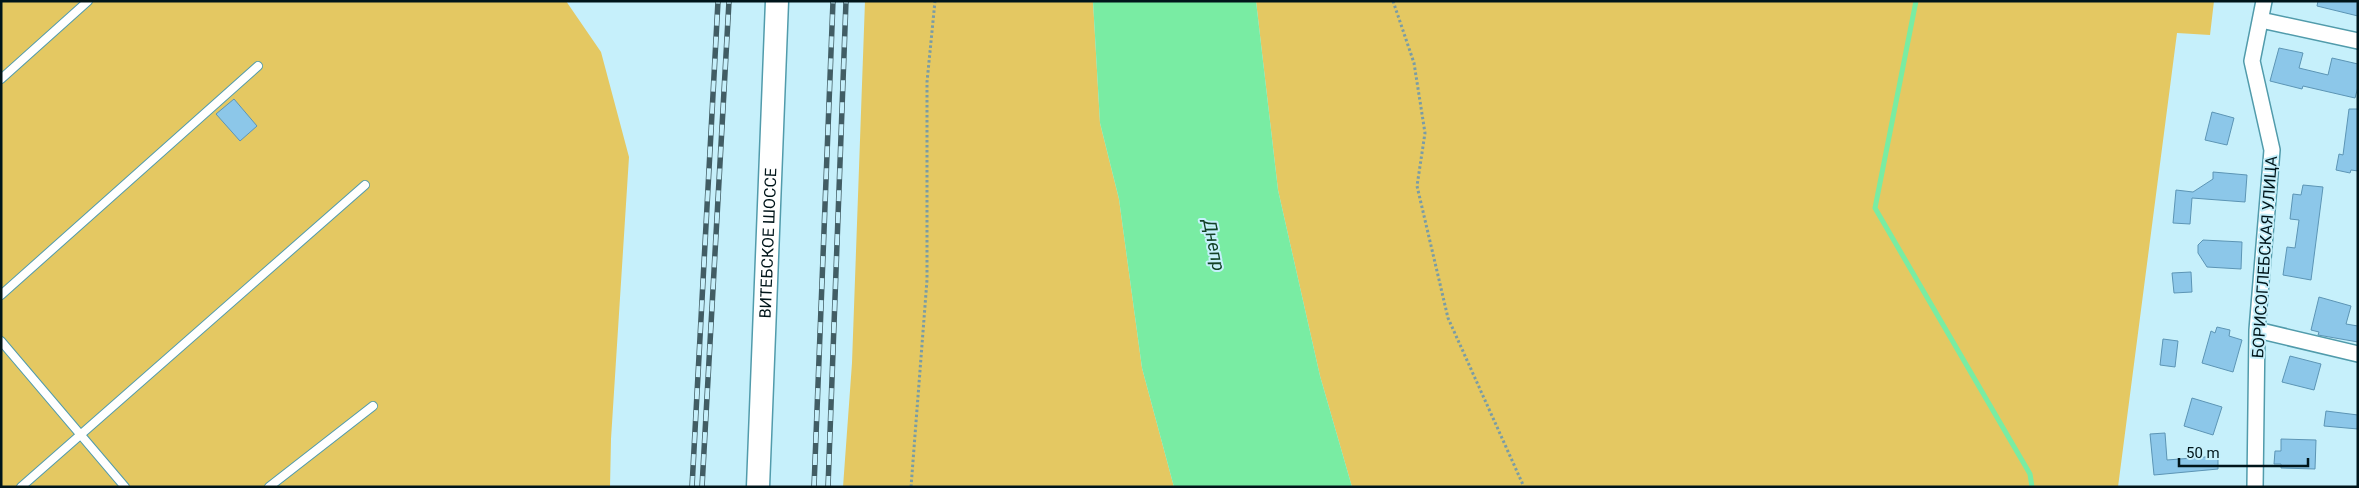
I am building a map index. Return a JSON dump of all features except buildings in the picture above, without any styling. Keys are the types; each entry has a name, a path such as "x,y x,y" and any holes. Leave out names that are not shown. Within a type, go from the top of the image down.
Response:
{"main road":[{"name":"ВИТЕБСКОЕ ШОССЕ","path":"758,487 777,1"}],"street":[{"name":"БОРИСОГЛЕБСКАЯ УЛИЦА","path":"2255,487 2257,330 2272,150 2252,60 2264,1"},
{"path":"2261,20 2358,41"},
{"path":"2257,330 2358,354"}],"lane":[{"path":"1,79 88,1"},
{"path":"1,295 258,66"},
{"path":"21,487 365,185"},
{"path":"1,341 125,487"},
{"path":"269,487 373,406"}],"path":[{"path":"911,487 927,280 927,82 935,1"},
{"path":"1393,1 1414,63 1425,133 1417,186 1448,318 1524,487"}],"shaded area":[{"path":"1,1 566,1 601,52 629,157 611,439 610,487 1,487"},
{"path":"865,1 1093,1 1100,123 1119,199 1142,368 1174,487 843,487 852,363"},
{"path":"1256,1 2214,1 2210,35 2177,33 2118,487 1352,487 1320,376 1278,190"}],"water":[{"name":"Днепр","path":"1093,1 1256,1 1278,190 1320,376 1352,487 1174,487 1142,368 1119,199 1100,123"}],"waterway":[{"path":"1916,1 1875,208 2030,474 2032,487"}],"railway":[{"path":"692,487 718,1"},
{"path":"702,487 729,1"},
{"path":"814,487 833,1"},
{"path":"828,487 846,1"}]}
